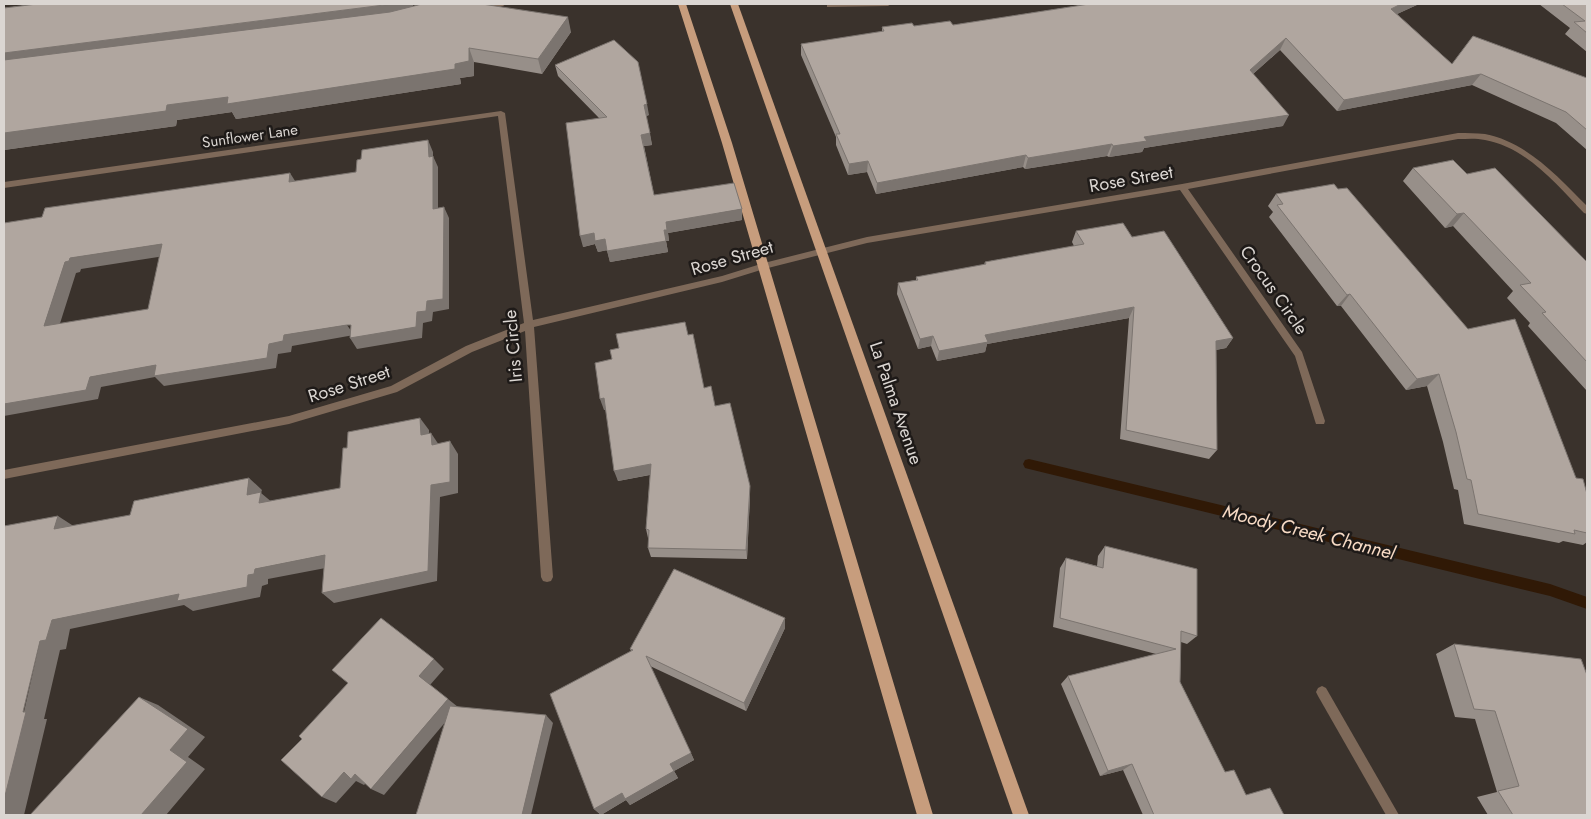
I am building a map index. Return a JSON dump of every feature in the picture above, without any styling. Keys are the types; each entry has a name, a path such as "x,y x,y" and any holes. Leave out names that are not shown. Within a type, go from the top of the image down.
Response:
{"main road":[{"path":"682,4 764,266 925,815"},
{"name":"La Palma Avenue","path":"734,4 1021,815"}],"street":[{"path":"468,8 503,4"},
{"path":"829,6 888,4"},
{"name":"Sunflower Lane","path":"4,185 501,113"},
{"name":"Iris Circle","path":"501,113 529,325 547,577"},
{"name":"Rose Street","path":"4,475 289,420 394,389 469,349 529,325 722,279 822,250 867,240 1182,187 1458,136 1487,137 1518,150 1549,174 1587,211"},
{"name":"Crocus Circle","path":"1182,187 1299,355 1320,421"},
{"path":"1322,692 1393,815"}],"building":[{"path":"37,4 392,4 4,53 4,8"},
{"path":"422,4 482,4 568,17 538,59 469,48 469,61 455,64 455,69 227,104 228,97 167,105 166,111 4,133 4,60 390,12"},
{"path":"1089,4 1401,4 1391,9 1452,64 1473,36 1587,78 1587,130 1566,112 1481,74 1344,100 1286,38 1250,70 1289,115 1144,137 1147,141 1113,146 1112,144 1028,158 1026,155 877,183 868,161 849,164 836,134 840,134 801,44 884,31 882,27 912,23 914,26 950,21 953,25"},
{"path":"1562,4 1587,4 1587,33 1574,22 1585,21"},
{"path":"614,40 638,62 647,104 644,105 650,133 641,135 654,195 734,183 742,209 666,222 667,230 664,230 666,241 607,251 605,239 595,241 594,233 580,236 566,123 607,117 555,65"},
{"path":"428,140 429,157 433,156 433,209 444,207 443,299 427,301 426,311 417,312 416,327 350,338 351,325 284,335 283,341 269,344 267,358 154,376 156,365 90,377 86,390 4,404 4,223 42,217 45,208 290,173 289,182 356,172 357,160 361,159 362,150","holes":["162,244 148,309 44,326 65,262 69,261 70,258"]},
{"path":"1453,160 1467,174 1495,168 1587,262 1587,362 1542,313 1546,312 1520,285 1531,283 1464,213 1457,214 1413,168"},
{"path":"1334,184 1338,189 1347,188 1468,329 1515,319 1576,478 1583,479 1587,494 1587,533 1574,530 1575,534 1478,514 1471,480 1467,479 1439,374 1417,379 1350,294 1347,295 1277,205 1283,204 1276,194"},
{"path":"1123,223 1132,237 1164,231 1233,338 1216,341 1217,450 1126,430 1134,307 985,335 988,342 939,351 933,336 920,339 898,283 918,280 916,277 986,264 985,262 1084,244 1076,231"},
{"path":"685,322 688,335 693,334 704,388 711,386 715,406 730,403 750,486 746,550 648,548 649,530 646,529 651,464 614,471 604,398 600,399 595,363 612,359 610,350 619,348 616,334"},
{"path":"420,418 421,435 431,433 432,445 450,441 450,482 431,485 428,571 322,593 325,555 255,569 254,574 248,575 247,587 177,601 179,594 52,620 46,640 40,641 23,712 26,712 4,800 4,526 58,516 54,529 130,515 134,501 249,478 247,495 261,492 259,503 340,488 343,448 347,448 348,432"},
{"path":"1105,546 1197,569 1197,636 1181,631 1180,682 1225,772 1234,770 1246,795 1270,788 1284,815 1154,815 1132,764 1108,771 1068,676 1176,649 1060,618 1066,558 1103,568"},
{"path":"674,569 785,618 744,703 646,656 691,753 670,764 674,771 625,799 622,793 594,809 550,694 633,650 630,649"},
{"path":"381,618 434,659 419,676 448,699 371,789 355,774 351,779 344,772 322,797 281,760 302,739 299,736 348,683 332,670"},
{"path":"1454,644 1581,659 1587,675 1587,815 1513,815 1498,791 1519,786 1495,711 1474,709"},
{"path":"139,697 188,729 170,750 187,762 141,815 30,815"},
{"path":"450,706 546,715 522,815 416,815"}],"waterway":[{"name":"Moody Creek Channel","path":"1029,464 1550,590 1587,603"}]}
